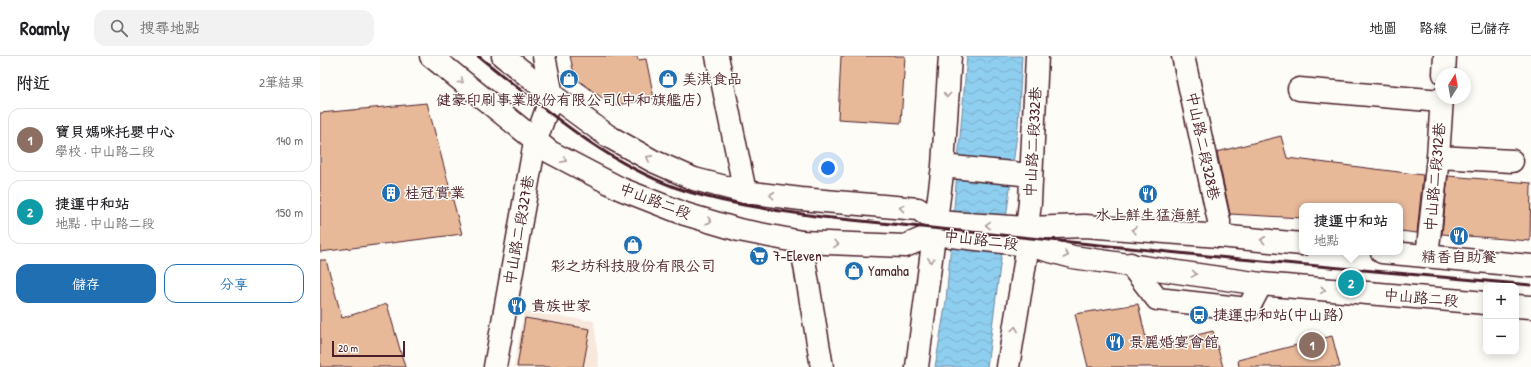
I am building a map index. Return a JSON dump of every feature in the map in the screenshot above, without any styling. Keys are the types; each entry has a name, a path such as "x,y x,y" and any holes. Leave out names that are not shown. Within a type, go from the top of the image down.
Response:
{"main road":[{"name":"中山路二段","path":"431,56 535,142 550,152 621,189 685,214 739,230 801,242 906,246 935,228 1028,237 1085,226 1299,244"},
{"name":"中山路二段","path":"503,56 552,96 608,136 653,161 694,179 745,192 801,199 918,209 935,228"},
{"path":"544,56 552,96"},
{"path":"717,56 745,192"},
{"path":"917,367 943,166 950,56"},
{"name":"中山路二段332巷","path":"1008,367 1028,237 1037,56"},
{"name":"中山路二段328巷","path":"1183,56 1219,221 1220,236"},
{"path":"1444,68 1445,56"},
{"path":"1299,89 1435,99"},
{"name":"中山路二段327巷","path":"495,367 535,142 552,96"},
{"name":"中山路二段312巷","path":"1426,256 1438,157 1442,104"},
{"path":"1438,157 1512,162"},
{"path":"943,166 1031,175"},
{"name":"中山路二段","path":"1028,237 1073,257 1261,284 1483,303"},
{"path":"801,242 822,367"},
{"path":"1403,254 1531,266"},
{"path":"1130,264 1157,299 1248,309 1261,284"},
{"path":"1519,306 1531,307"}],"shaded area":[{"path":"524,312 594,321 599,367 514,367"}],"water":[{"path":"967,56 1022,56 1018,126 987,367 935,367 946,301"}],"building":[{"path":"570,56 637,56 638,60 646,59 654,98 613,106 575,78"},
{"path":"841,56 905,56 901,123 838,119"},
{"name":"桂冠實業","path":"427,103 462,234 320,252 320,113"},
{"path":"1281,136 1287,158 1423,175 1417,233 1403,231 1403,203 1299,203 1299,218 1230,214 1217,152"},
{"path":"1448,176 1531,183 1530,241 1442,234"},
{"path":"320,260 326,260 342,318 387,304 405,367 320,367"},
{"path":"1138,304 1148,347 1213,331 1223,367 1088,367 1075,314"},
{"path":"525,318 590,329 583,367 517,367"},
{"path":"1332,336 1340,367 1239,367 1238,360"}],"railway":[{"path":"478,56 572,130 623,163 649,177 677,188 694,194 730,202 822,217 1218,257 1531,285"}],"place":[{"name":"健豪印刷事業股份有限公司(中和旗艦店)","path":"569,79"},
{"name":"美淇食品","path":"668,79"},
{"name":"桂冠實業","path":"391,193"},
{"name":"水上鮮生猛海鮮","path":"1148,194"},
{"name":"精香自助餐","path":"1459,236"},
{"name":"彩之坊科技股份有限公司","path":"633,245"},
{"name":"7-Eleven","path":"759,256"},
{"name":"Yamaha","path":"854,271"},
{"name":"捷運中和站","path":"1351,283"},
{"name":"貴族世家","path":"517,306"},
{"name":"捷運中和站(中山路)","path":"1199,315"},
{"name":"景麗婚宴會館","path":"1115,342"},
{"name":"寶貝媽咪托嬰中心","path":"1312,345"}]}
